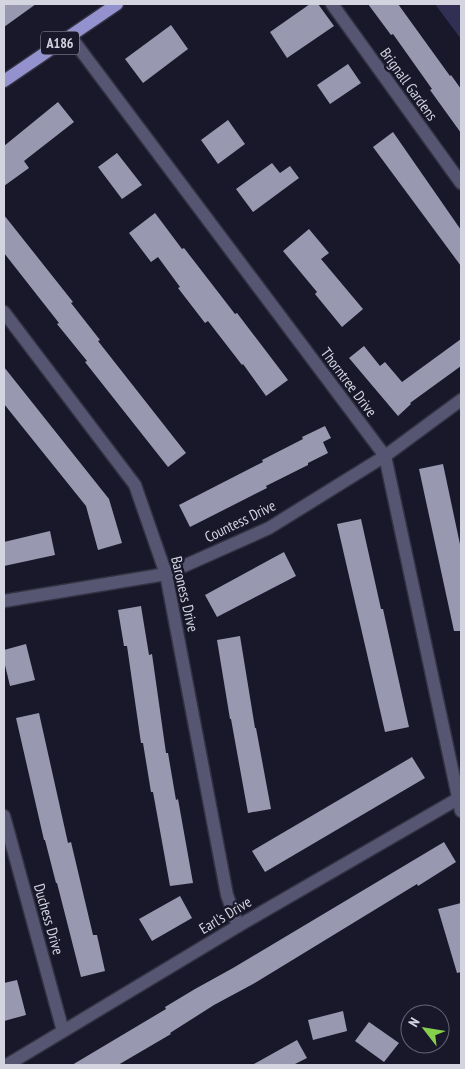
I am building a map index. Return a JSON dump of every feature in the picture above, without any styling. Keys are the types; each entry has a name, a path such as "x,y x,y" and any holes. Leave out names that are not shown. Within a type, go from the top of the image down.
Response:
{"main road":[{"name":"A186","path":"4,81 117,4"}],"street":[{"name":"Brignall Gardens","path":"332,4 461,183"},
{"name":"Thorntree Drive","path":"70,36 385,456 460,802"},
{"name":"Baroness Drive","path":"4,312 135,484 166,574 227,895 238,926"},
{"name":"Countess Drive","path":"4,601 166,574 269,528 385,456 461,400"},
{"name":"Earl's Drive","path":"7,1065 238,926 460,802"},
{"name":"Duchess Drive","path":"4,816 64,1031"}],"shaded area":[{"path":"435,4 461,4 461,39"}],"building":[{"path":"4,4 36,4 4,27"},
{"path":"310,4 318,4 334,26 287,58 270,32"},
{"path":"368,4 398,4 451,75 461,89 461,133 393,34 391,35"},
{"path":"171,25 188,49 143,83 125,59"},
{"path":"348,64 361,83 330,104 317,85"},
{"path":"58,102 74,122 24,161 29,168 4,186 4,146"},
{"path":"228,120 245,144 218,164 201,140"},
{"path":"393,132 461,230 461,266 373,147"},
{"path":"117,153 142,185 122,199 98,167"},
{"path":"272,163 280,173 290,166 299,178 253,212 236,189"},
{"path":"155,213 235,314 237,313 288,380 266,396 208,321 205,323 178,288 180,287 158,257 151,262 129,233"},
{"path":"4,215 73,302 71,303 100,340 98,341 186,453 168,467 85,362 87,361 57,324 59,323 4,253"},
{"path":"309,229 329,253 321,259 363,309 342,327 315,294 317,292 283,251"},
{"path":"461,339 461,366 410,403 398,416 349,358 364,346 380,366 385,362 402,382"},
{"path":"4,367 109,499 122,543 98,550 86,506 4,404"},
{"path":"325,426 331,438 323,442 328,453 266,486 267,488 190,527 179,505 263,462 262,460"},
{"path":"443,464 461,549 461,631 454,631 419,469"},
{"path":"361,519 409,727 385,732 337,524"},
{"path":"50,531 55,555 4,566 4,542"},
{"path":"284,552 296,576 217,617 205,595"},
{"path":"141,606 149,655 152,654 166,753 168,753 176,800 178,799 193,883 170,886 153,792 151,792 143,743 141,743 127,646 124,646 118,610"},
{"path":"240,636 271,809 248,813 217,640"},
{"path":"26,644 35,680 10,686 4,661 4,650"},
{"path":"39,713 68,843 71,842 93,935 97,935 105,971 81,977 44,840 16,718"},
{"path":"412,757 425,778 265,872 252,851"},
{"path":"444,842 456,862 418,886 417,884 253,984 214,1005 171,1034 118,1065 72,1065 166,1009 165,1007 195,989"},
{"path":"180,896 192,918 152,941 139,919"},
{"path":"461,903 461,972 457,973 438,909"},
{"path":"17,980 26,1015 4,1021 4,983"},
{"path":"343,1011 347,1031 313,1040 308,1020"},
{"path":"369,1022 399,1043 384,1062 355,1041"},
{"path":"297,1040 307,1058 293,1065 252,1065"}]}
